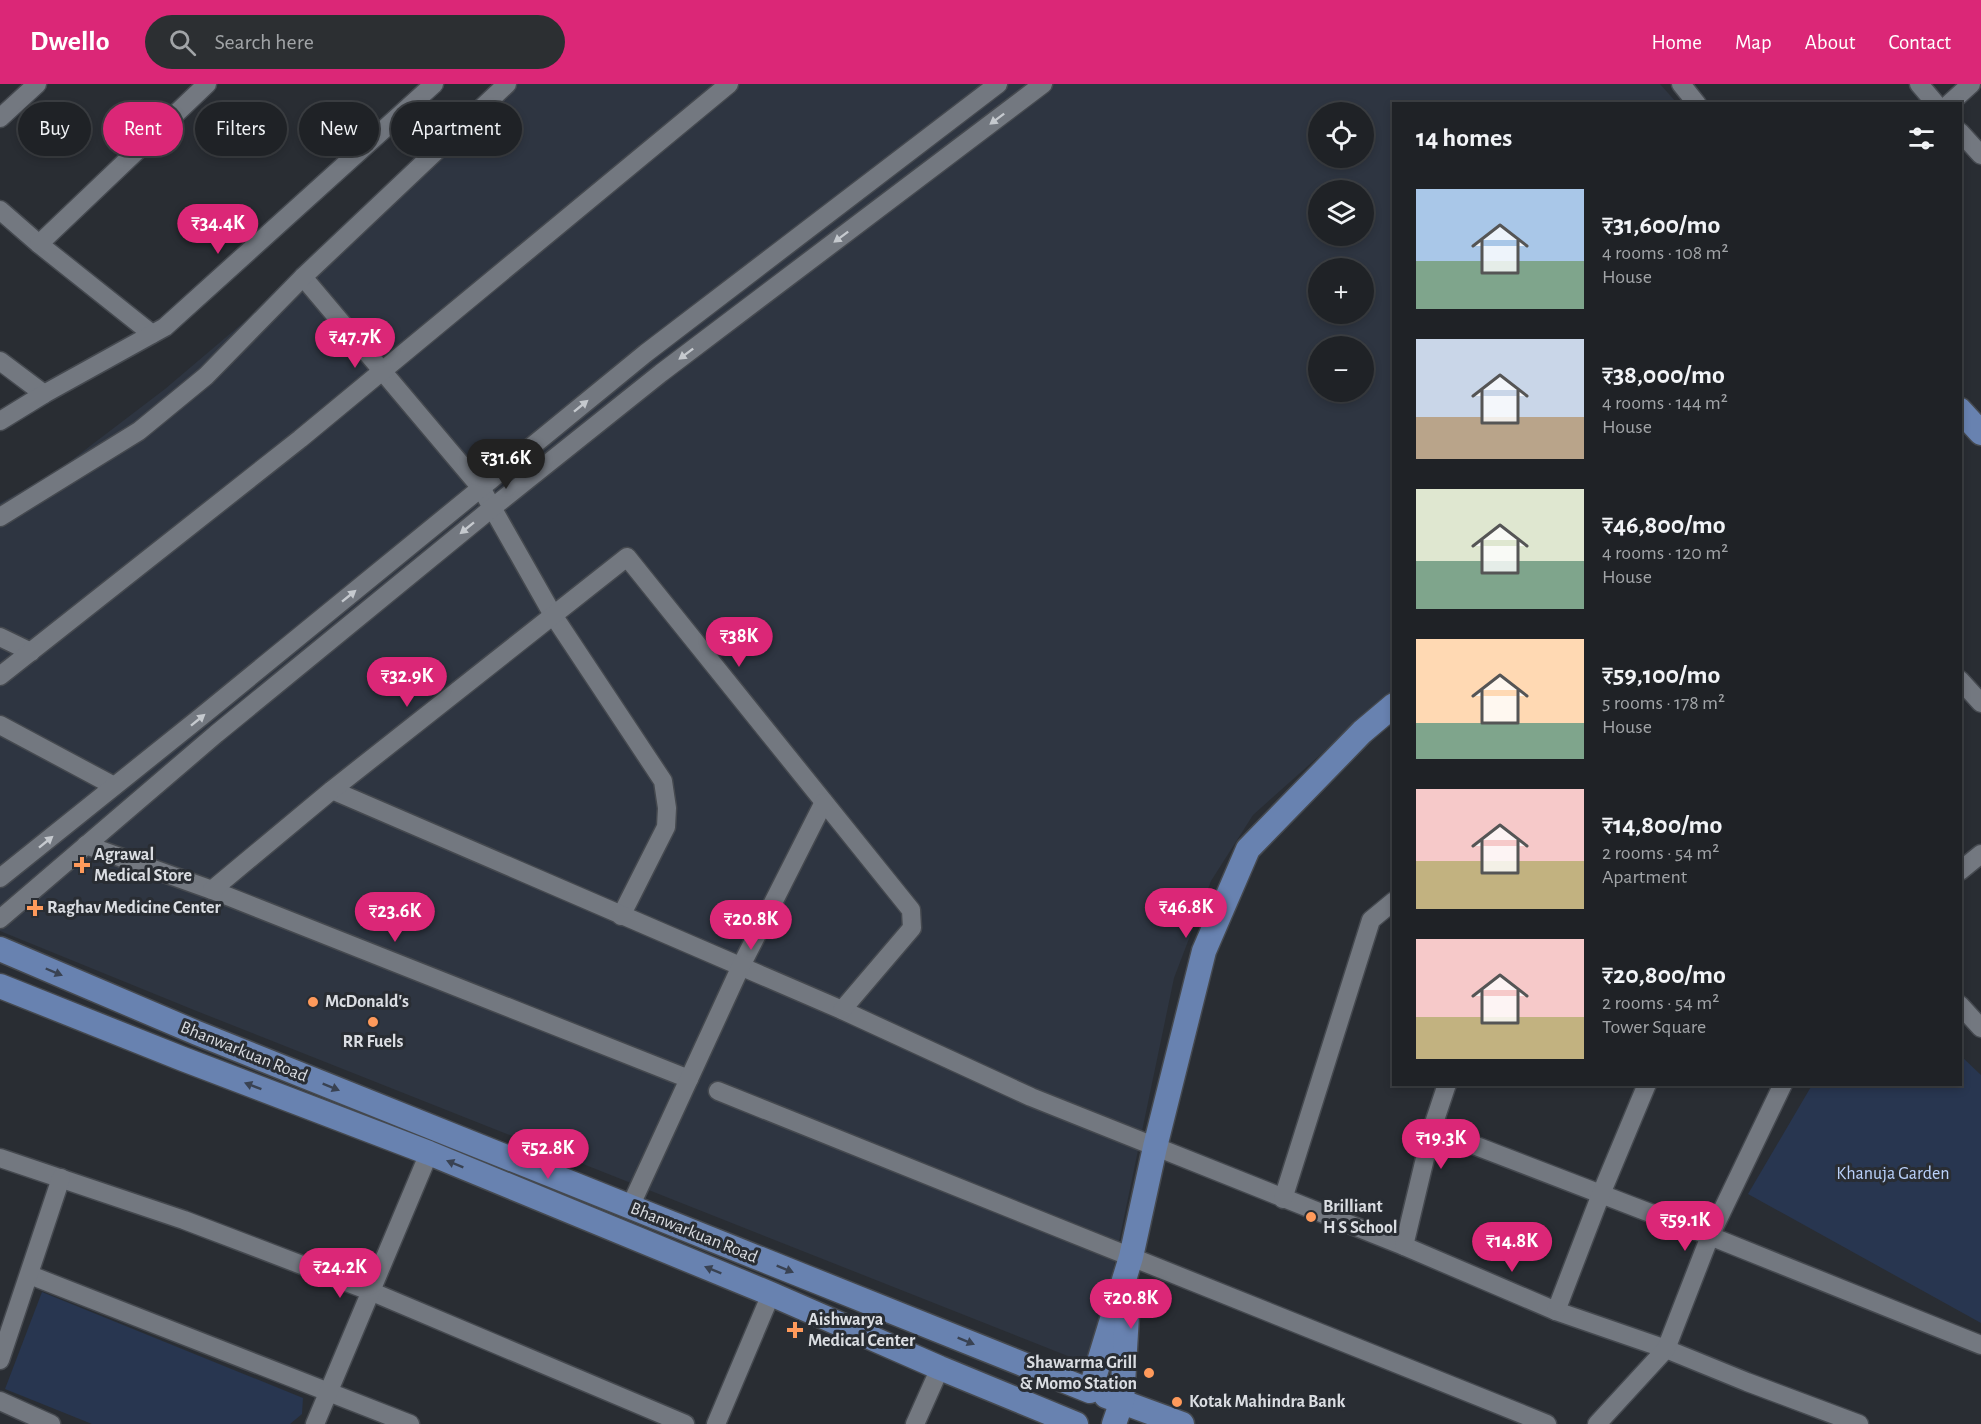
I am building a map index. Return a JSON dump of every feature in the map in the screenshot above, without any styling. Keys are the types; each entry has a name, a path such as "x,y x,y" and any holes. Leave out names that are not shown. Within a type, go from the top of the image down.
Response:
{"main road":[{"path":"1962,412 1981,433"},
{"path":"1078,1424 1131,1257 1155,1147 1204,951 1248,849 1362,732 1392,707"},
{"name":"Bhanwarkuan Road","path":"0,949 197,1033 1090,1391 1182,1424"},
{"name":"Bhanwarkuan Road","path":"0,986 429,1153 1078,1424"},
{"path":"1114,1424 1122,1401 1131,1257"}],"street":[{"path":"0,118 37,84"},
{"path":"39,244 207,84"},
{"path":"0,421 165,327 434,84"},
{"path":"0,517 139,432 206,376 303,277 507,84"},
{"path":"0,676 300,439 729,84"},
{"path":"0,878 646,353 998,84"},
{"path":"0,919 216,734 492,508 671,365 1043,84"},
{"path":"1681,84 1695,102"},
{"path":"1919,84 1934,102"},
{"path":"1951,102 1971,84"},
{"path":"1962,134 1981,155"},
{"path":"0,210 152,334"},
{"path":"303,277 383,369 481,488 553,615 663,781 667,808 666,827 621,916"},
{"path":"0,361 44,394"},
{"path":"212,890 332,790 627,557 911,910 912,928 842,1010"},
{"path":"0,637 30,652"},
{"path":"0,725 114,786"},
{"path":"332,790 842,1010 1031,1097 1404,1246 1556,1311 1666,1349 1859,1424"},
{"path":"630,1207 741,966 824,802"},
{"path":"86,845 212,890 689,1079"},
{"path":"1283,1199 1371,920 1392,903"},
{"path":"1962,1007 1981,1028"},
{"path":"1404,1246 1432,1129 1446,1086"},
{"path":"1556,1311 1646,1086"},
{"path":"1597,1424 1666,1349 1710,1236 1782,1086"},
{"path":"718,1091 1547,1424"},
{"path":"1432,1129 1981,1344"},
{"path":"315,1424 429,1153"},
{"path":"0,1158 184,1220 370,1291 685,1424"},
{"path":"0,1360 61,1178"},
{"path":"30,1275 410,1424"},
{"path":"716,1424 771,1294"},
{"path":"915,1424 940,1368"},
{"path":"0,1401 51,1424"}],"shaded area":[{"path":"512,84 1660,84 1676,102 1392,102 1392,691 1253,815 1211,881 1174,978 1093,1366 0,931 0,503 56,472 165,389 343,238 433,156 522,156 522,102 492,102"}],"green space":[{"name":"Khanuja Garden","path":"1962,1057 1981,1075 1981,1323 1748,1194 1811,1086 1962,1086"},
{"path":"42,1292 303,1398 302,1414 290,1424 92,1424 5,1389"}],"place":[{"name":"Agrawal Medical Store","path":"82,865"},
{"name":"Raghav Medicine Center","path":"35,908"},
{"name":"McDonald's","path":"313,1002"},
{"name":"RR Fuels","path":"373,1022"},
{"name":"Brilliant H S School","path":"1311,1217"},
{"name":"Aishwarya Medical Center","path":"795,1330"},
{"name":"Shawarma Grill & Momo Station","path":"1149,1373"},
{"name":"Kotak Mahindra Bank","path":"1177,1402"}]}
